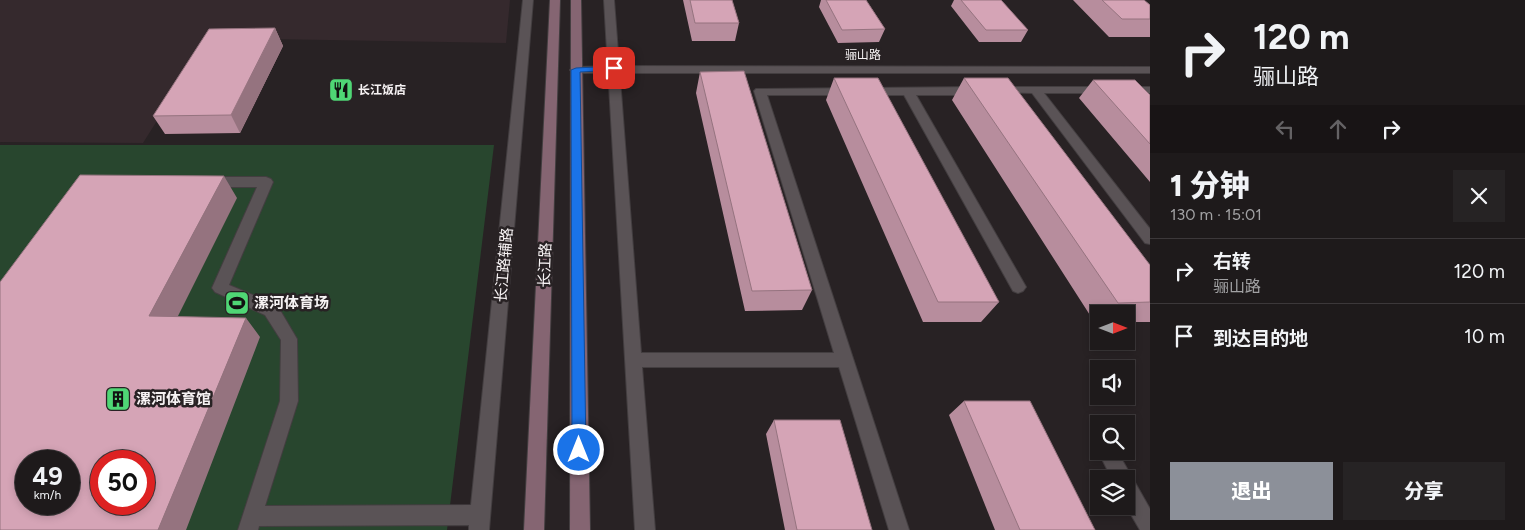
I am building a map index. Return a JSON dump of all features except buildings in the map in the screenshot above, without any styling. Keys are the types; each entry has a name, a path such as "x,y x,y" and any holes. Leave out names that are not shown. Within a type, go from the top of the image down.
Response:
{"main road":[{"name":"长江路","path":"534,530 555,0"},
{"name":"长江路","path":"576,0 580,530"}],"street":[{"name":"长江路辅路","path":"480,523 528,0"},
{"path":"609,0 645,530"},
{"name":"骊山路","path":"576,70 614,68 1150,70"},
{"path":"1036,90 1150,239"},
{"path":"899,530 760,91 1150,90"},
{"path":"908,91 1018,287"},
{"path":"198,182 266,182 220,288 271,310 289,339 289,401 250,523 480,523"},
{"path":"634,360 845,360"},
{"path":"1135,502 1150,529"}],"shaded area":[{"path":"0,0 510,0 506,43 209,38 143,143 0,142"}],"green space":[{"name":"漯河体育场","path":"0,145 494,145 447,530 0,530"}],"place":[{"name":"长江饭店","path":"341,90"},
{"name":"漯河体育场","path":"237,303"},
{"name":"漯河体育馆","path":"118,399"}],"route":[{"path":"579,450 576,70 614,68"}]}
